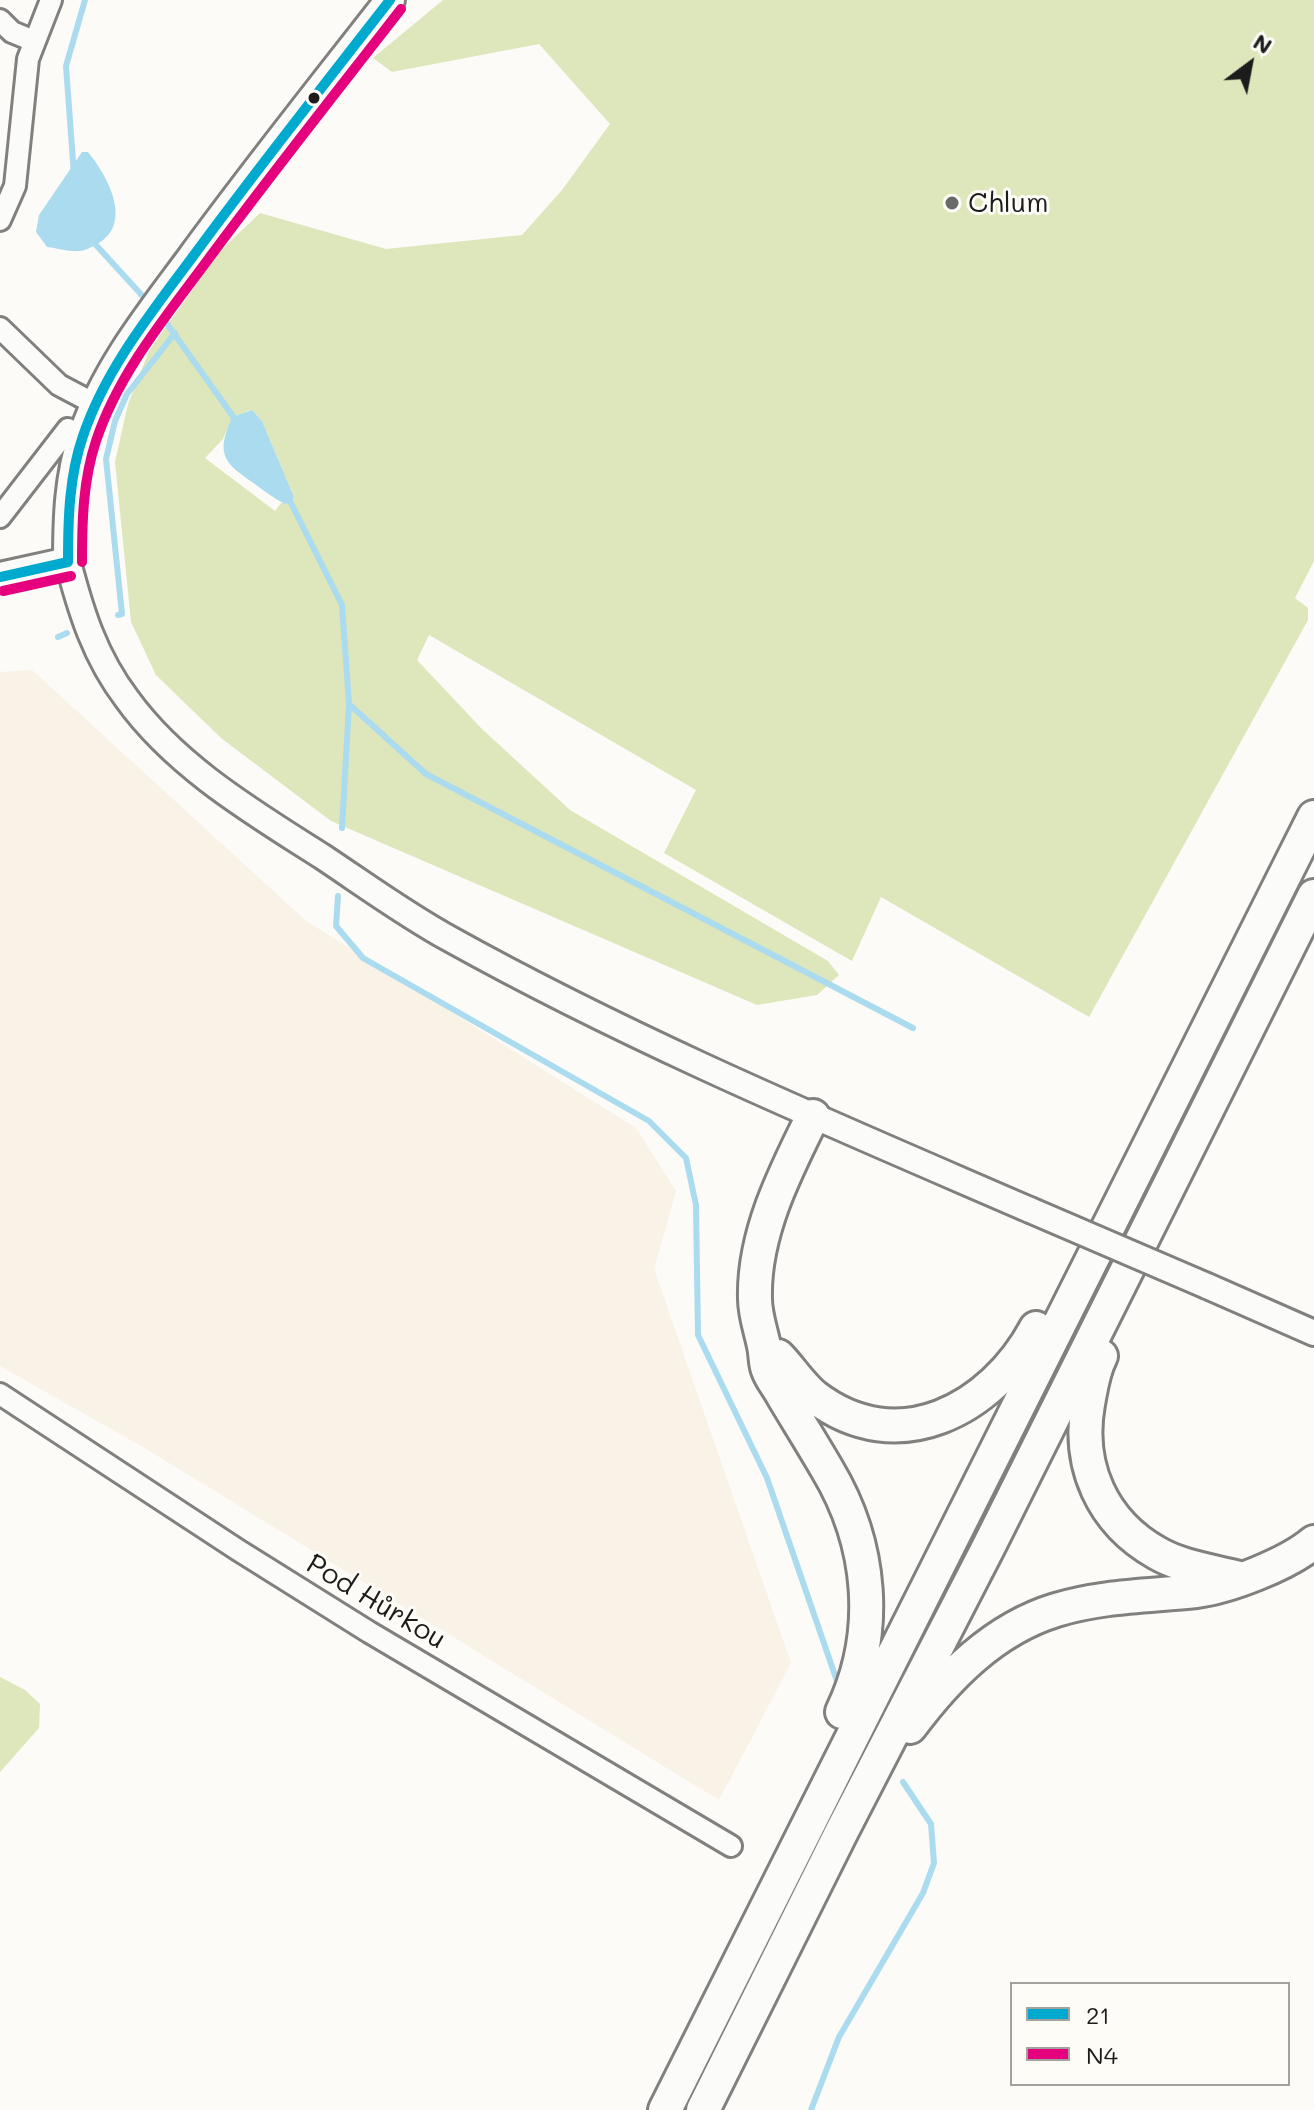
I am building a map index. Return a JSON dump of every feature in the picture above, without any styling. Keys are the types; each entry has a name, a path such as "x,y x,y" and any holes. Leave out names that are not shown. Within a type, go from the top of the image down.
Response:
{"highway":[{"path":"665,2110 774,1887 1314,817"},
{"path":"703,2110 1314,896"},
{"path":"1239,1578 1161,1556 1137,1541 1099,1498 1089,1469 1085,1431 1098,1362 1245,1071 1263,998"},
{"path":"774,1887 777,1844 853,1689 865,1637 864,1561 846,1506 830,1472 768,1371 755,1303 758,1254 773,1206 813,1116"},
{"path":"764,1343 783,1361 799,1383 816,1398 840,1412 869,1422 891,1424 916,1424 939,1419 983,1395 1016,1361 1070,1263 1118,1204"},
{"path":"842,1831 871,1807 911,1726 961,1667 1008,1631 1056,1610 1113,1598 1200,1590 1274,1567 1314,1542"}],"main road":[{"path":"0,577 68,562 72,475 95,404 108,378 231,203 390,0"}],"street":[{"path":"0,220 15,186 28,59 51,0"},
{"path":"0,20 12,32 34,41"},
{"path":"0,328 59,385 95,404"},
{"path":"0,517 68,429"},
{"path":"68,562 83,620 108,673 147,724 194,767 264,819 450,939 581,1008 741,1085 1314,1333"},
{"name":"Pod Hůrkou","path":"0,1394 369,1632 731,1846"}],"shaded area":[{"path":"32,670 305,920 636,1128 676,1191 654,1269 791,1663 719,1800 148,1450 0,1366 0,672"}],"green space":[{"path":"443,0 1314,0 1314,561 1295,598 1308,608 1308,620 1089,1017 881,897 852,961 664,853 696,790 429,635 417,660 482,729 570,810 828,961 839,975 817,995 757,1005 331,821 221,738 156,675 131,622 115,462 128,404 149,351 219,252 260,213 386,249 522,235 562,190 610,124 539,44 392,72 373,58","holes":["252,410 262,421 294,497 292,502 281,503 275,511 205,458 223,439 232,417"]},
{"path":"0,1677 25,1690 40,1704 39,1728 0,1772"}],"water":[{"path":"82,152 88,152 113,196 116,209 111,232 102,241 82,251 47,247 36,232 39,215"},
{"path":"252,410 262,421 294,497 292,502 285,504 268,494 234,468 225,455 224,439 232,417"}],"waterway":[{"path":"74,175 66,66 85,0"},
{"path":"94,239 149,303"},
{"path":"160,314 237,422"},
{"path":"118,615 122,614 106,459 115,421 127,394 175,333"},
{"path":"288,497 342,605 349,704 342,828"},
{"path":"58,637 67,633"},
{"path":"350,705 426,774 913,1028"},
{"path":"338,896 336,926 363,958 649,1121 686,1158 696,1205 698,1335 767,1478 838,1684"},
{"path":"811,2110 839,2037 923,1893 934,1863 931,1824 903,1782"}],"transit line":[{"name":"21","path":"68,562 70,498 78,451 93,411 117,364 146,319 390,0"},
{"name":"N4","path":"82,562 88,471 96,441 116,393 158,327 401,9"},
{"name":"21","path":"0,577 68,562"},
{"name":"N4","path":"3,591 71,576"}],"place":[{"name":"Chlum","path":"952,203"}]}
